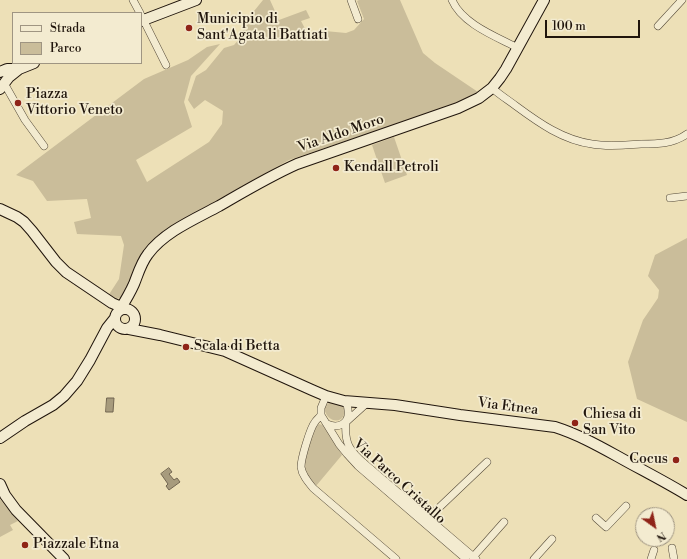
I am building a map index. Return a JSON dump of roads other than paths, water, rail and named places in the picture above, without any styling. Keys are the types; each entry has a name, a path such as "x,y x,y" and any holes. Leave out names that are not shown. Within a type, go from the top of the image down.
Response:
{"main road":[{"path":"142,17 196,0"},
{"name":"Via Aldo Moro","path":"133,286 148,254 156,244 165,237 280,172 297,164 458,108 479,98 492,88 506,69 544,0"},
{"path":"4,84 1,71 7,69 18,69 31,64"},
{"path":"4,84 18,69"},
{"path":"0,209 24,222 56,262 66,272 160,334"},
{"path":"124,329 116,324 133,286"},
{"path":"0,438 25,421 53,405 64,396 77,381 107,328 131,301 133,286"},
{"path":"123,311 133,325 124,329"},
{"path":"102,338 114,330 124,329 160,334"},
{"name":"Via Etnea","path":"160,334 225,351 326,396 344,401 395,405 555,427 565,430 653,475 687,495"},
{"path":"0,431 25,421"},
{"path":"0,484 5,495 16,510 59,557"}],"street":[{"path":"133,0 139,12"},
{"path":"351,0 358,19"},
{"path":"452,0 459,12 470,21 518,48"},
{"path":"658,26 682,0"},
{"path":"142,19 166,65"},
{"path":"4,84 25,120 44,146"},
{"path":"492,88 556,133 592,144 659,144 673,141 687,134"},
{"path":"670,198 687,196"},
{"path":"326,396 321,408 321,415 314,422 311,429 302,460 301,467 305,478 313,488 396,559"},
{"path":"327,424 337,426 346,422 348,410 344,401"},
{"name":"Via Parco Cristallo","path":"367,403 346,422 345,436 347,444 366,465 425,520"},
{"name":"Via Parco Cristallo","path":"321,415 347,454 358,466 472,558"},
{"path":"425,520 487,462"},
{"path":"596,518 606,527 626,506"},
{"path":"472,558 504,522"},
{"path":"534,559 552,539"},
{"path":"672,548 674,559"},
{"path":"650,559 654,550"}],"place":[{"name":"Municipio di Sant'Agata li Battiati","path":"189,28"},
{"name":"Piazza Vittorio Veneto","path":"18,103"},
{"name":"Kendall Petroli","path":"336,168"},
{"name":"Scala di Betta","path":"186,347"},
{"name":"Chiesa di San Vito","path":"575,423"},
{"name":"Cocus","path":"676,460"},
{"name":"Piazzale Etna","path":"25,545"}]}
